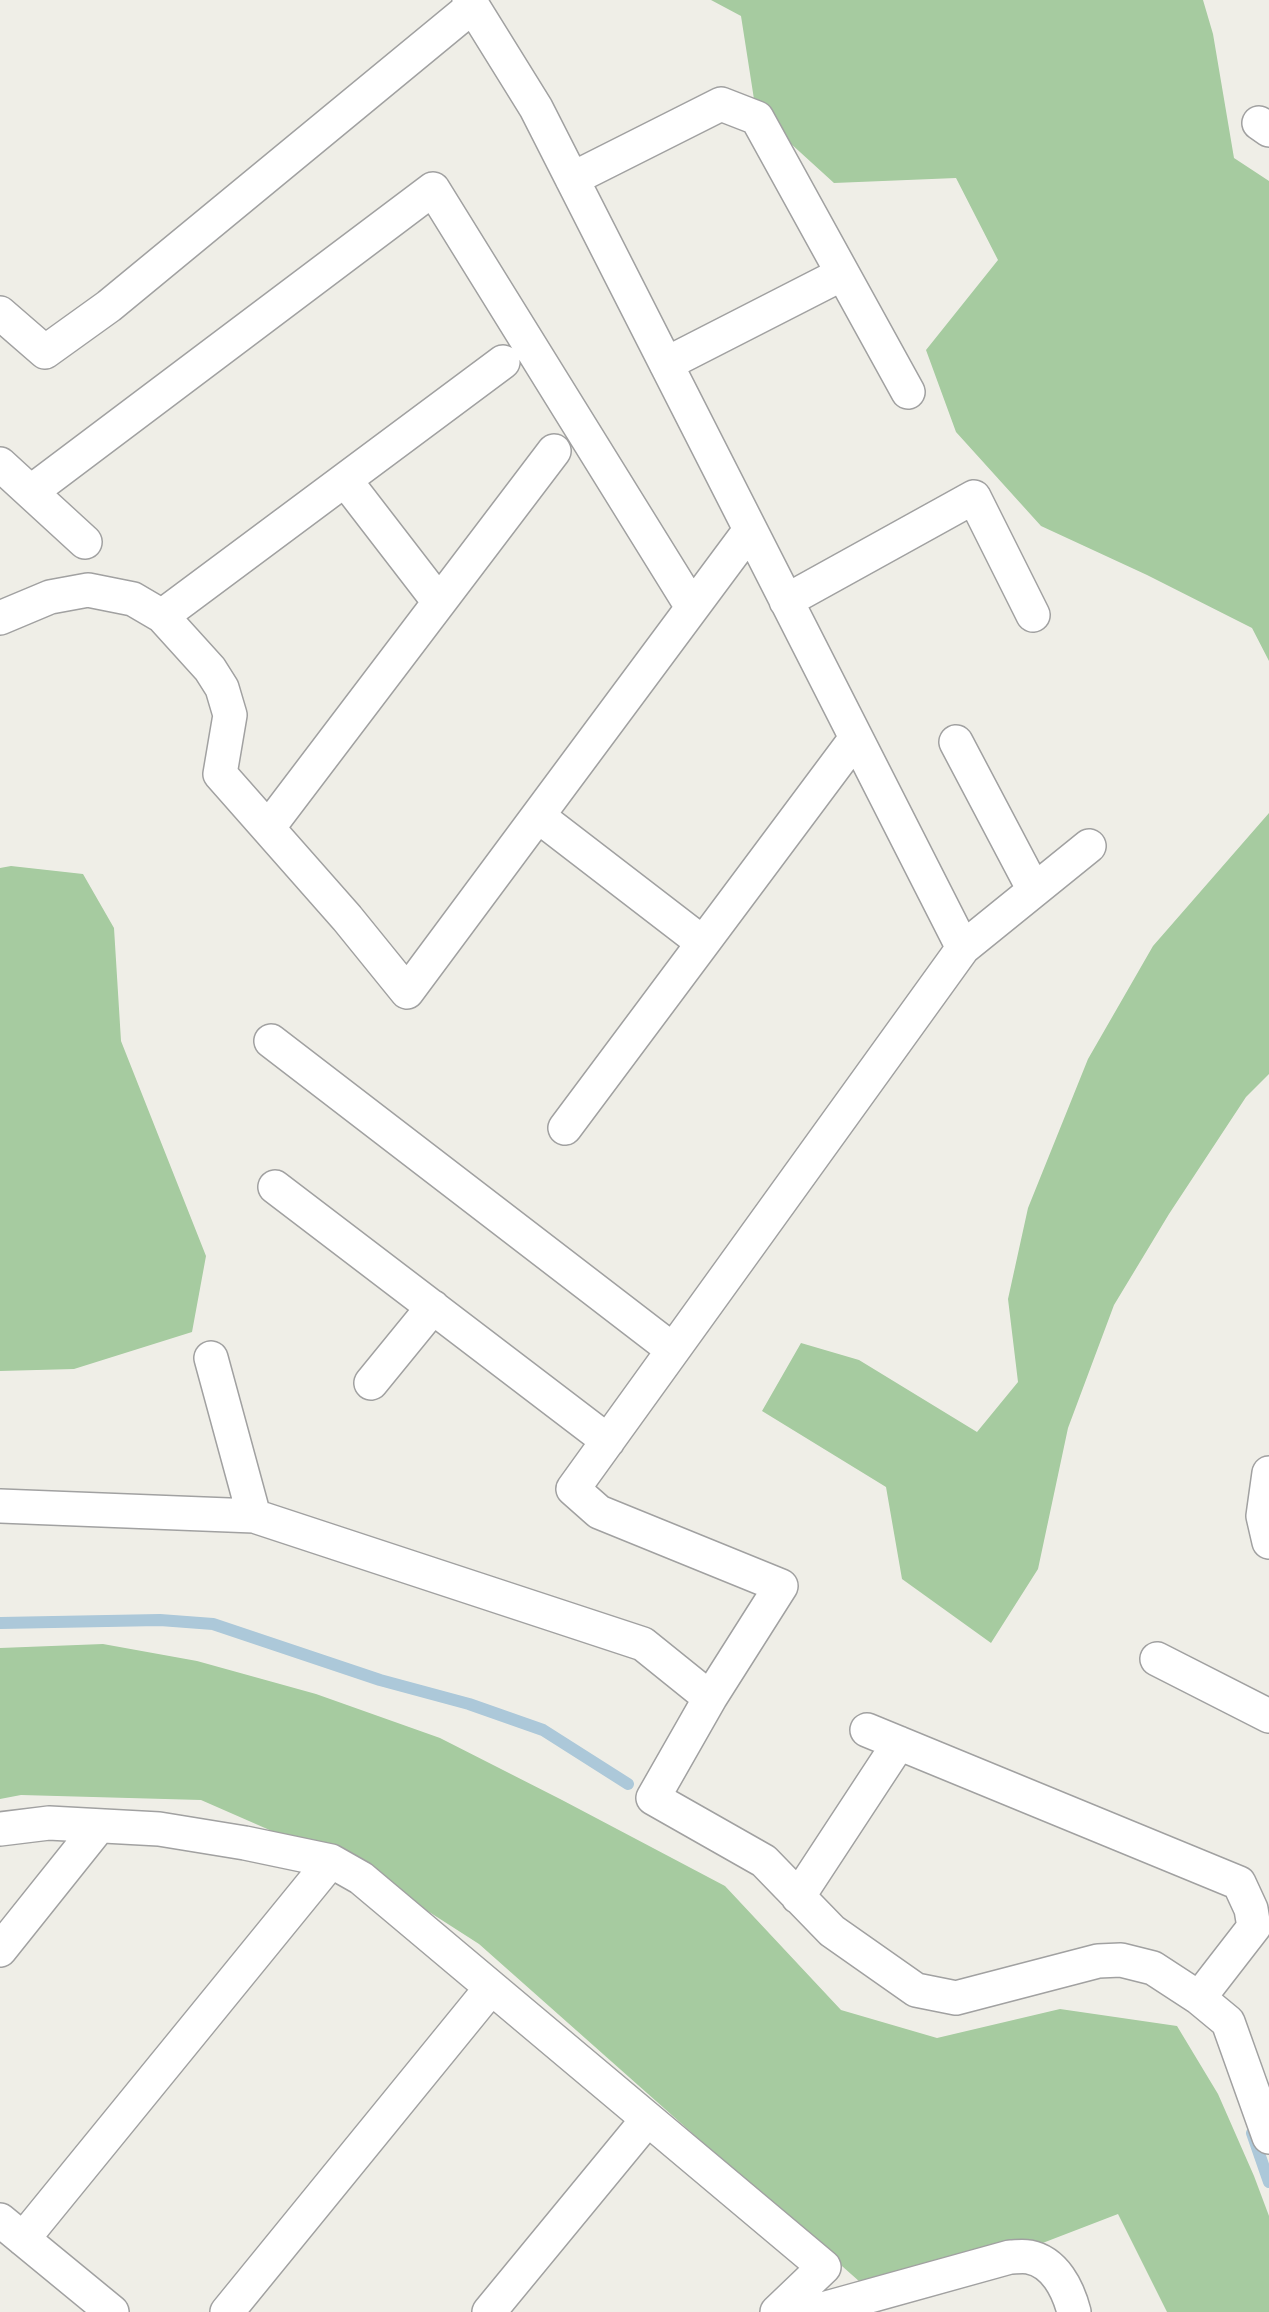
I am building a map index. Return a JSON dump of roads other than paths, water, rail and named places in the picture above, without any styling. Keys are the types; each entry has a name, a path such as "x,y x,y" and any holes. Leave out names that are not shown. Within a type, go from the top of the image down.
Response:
{"street":[{"path":"0,313 45,352 109,306 471,3 536,108 963,948"},
{"path":"572,179 721,104 757,118 908,392"},
{"path":"32,491 433,189 692,607"},
{"path":"666,364 843,274"},
{"path":"162,616 503,362"},
{"path":"268,828 554,451"},
{"path":"0,464 85,542"},
{"path":"345,480 439,602"},
{"path":"786,601 974,497 1033,615"},
{"path":"0,618 50,597 88,590 133,599 162,616 210,669 222,688 230,715 220,774 347,918 407,992 750,530"},
{"path":"565,1128 856,738"},
{"path":"956,742 1034,890"},
{"path":"538,816 703,943"},
{"path":"1089,846 963,948 573,1489 599,1512 782,1586 710,1698 653,1798 764,1862 832,1931 916,1990 956,1998 1098,1961 1121,1960 1153,1968 1199,1998 1228,2022 1269,2137"},
{"path":"271,1041 673,1350"},
{"path":"275,1187 608,1441"},
{"path":"371,1383 433,1307"},
{"path":"211,1358 254,1516"},
{"path":"1269,1473 1263,1516 1269,1542"},
{"path":"0,1506 254,1516 643,1644 710,1698"},
{"path":"1157,1659 1269,1716"},
{"path":"867,1730 1239,1883 1251,1909 1254,1927 1199,1998"},
{"path":"798,1897 899,1743"},
{"path":"0,1829 49,1823 159,1829 245,1843 332,1861 361,1878 824,2267 777,2312"},
{"path":"0,1950 99,1826"},
{"path":"112,2312 11,2229 332,1861"},
{"path":"226,2312 491,1988"},
{"path":"489,2312 647,2120"},
{"path":"812,2312 1010,2257 1029,2257 1048,2266 1060,2278 1068,2308"}],"waterway":[{"path":"0,1623 160,1620 213,1624 380,1680 469,1704 543,1730 628,1784"},
{"path":"1252,2133 1269,2182"}]}
